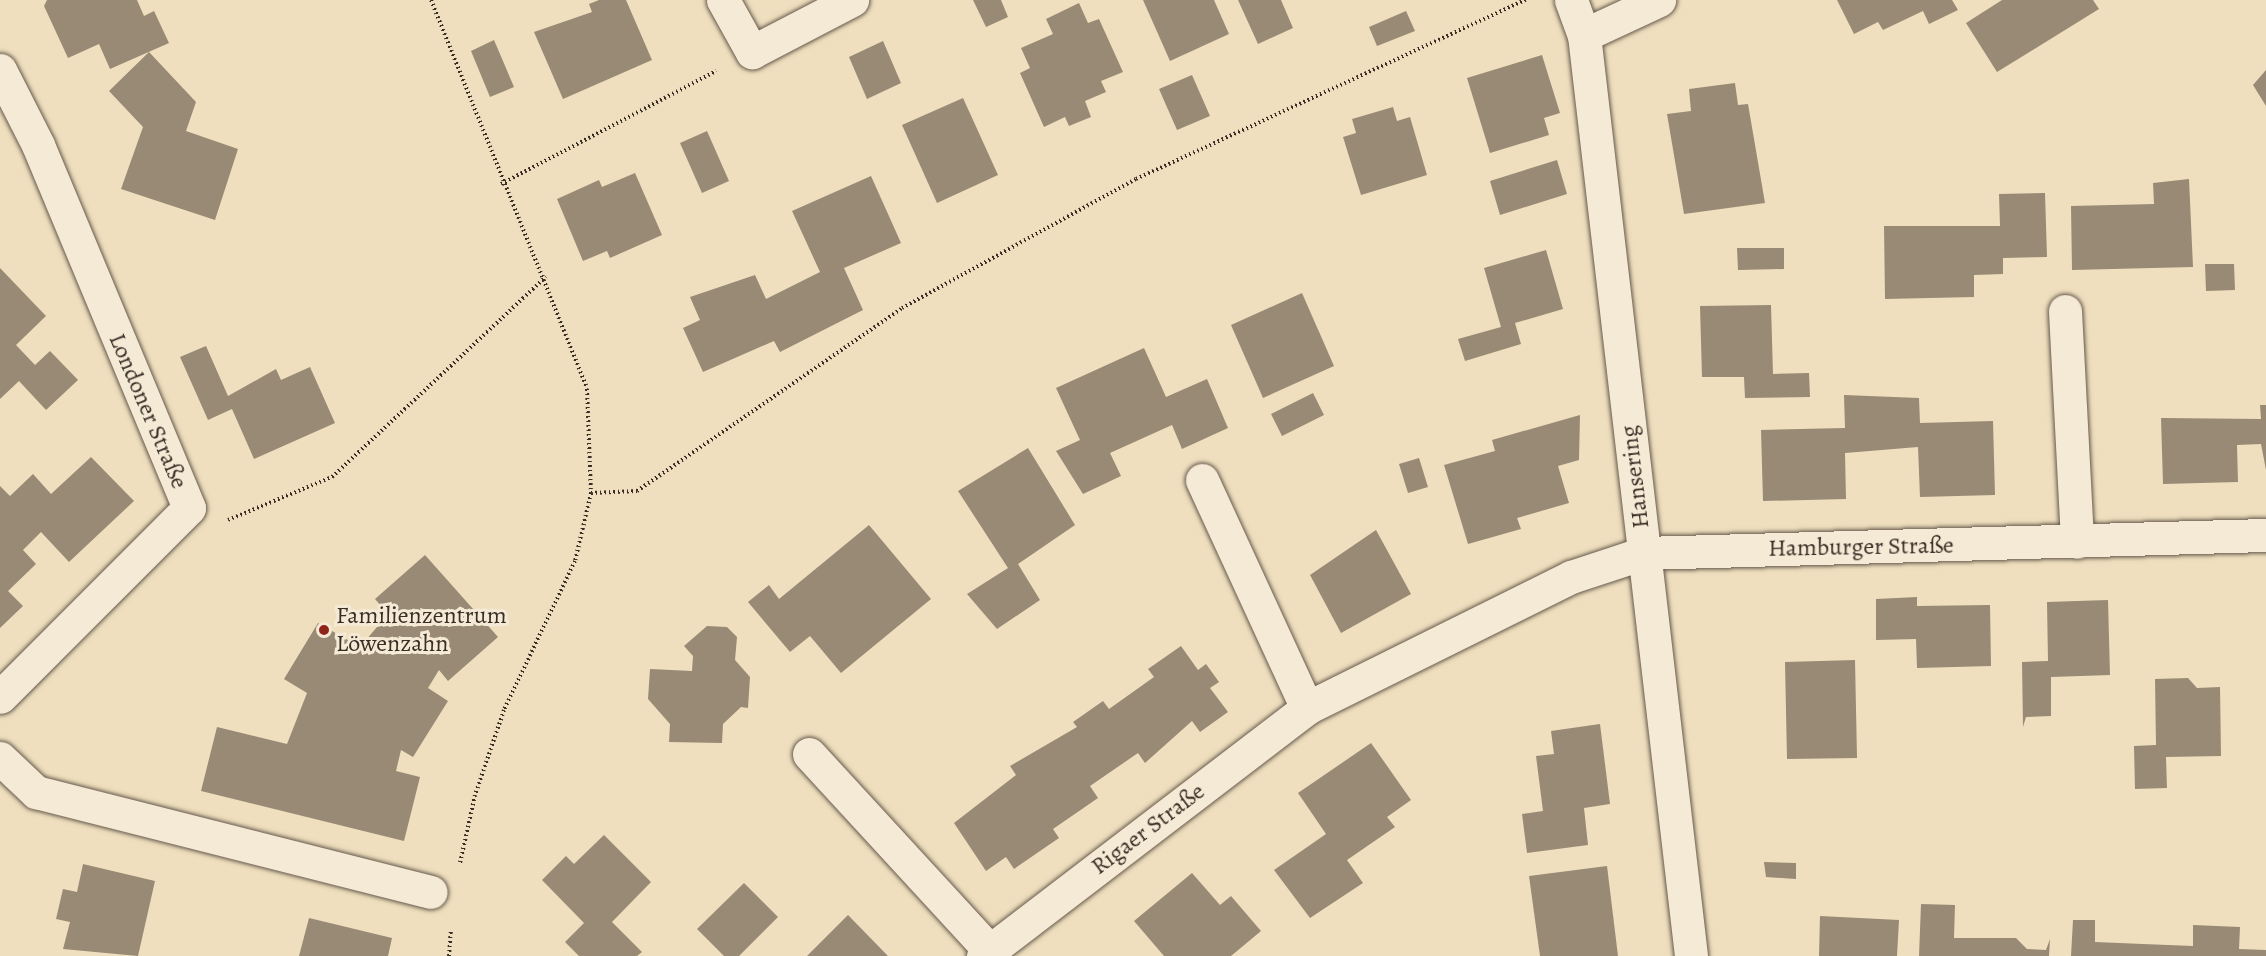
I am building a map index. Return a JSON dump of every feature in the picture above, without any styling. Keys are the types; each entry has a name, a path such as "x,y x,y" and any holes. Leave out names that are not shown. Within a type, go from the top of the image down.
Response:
{"street":[{"path":"723,0 752,52 808,9 852,0"},
{"name":"Hansering","path":"1571,0 1584,35 1691,956"},
{"path":"1584,35 1659,0"},
{"name":"Londoner Straße","path":"0,70 38,145 189,508 0,697"},
{"path":"2065,311 2077,542"},
{"path":"1202,480 1307,708"},
{"name":"Hamburger Straße","path":"1644,553 2266,536"},
{"name":"Rigaer Straße","path":"809,754 986,953 1307,708 1571,577 1644,553"},
{"path":"0,758 36,792 441,904"}],"path":[{"path":"431,0 501,184 546,277 587,389 591,493 575,561 500,720 475,795 458,873"},
{"path":"591,493 637,491 902,308 1136,179 1526,0"},
{"path":"501,184 752,52"},
{"path":"189,508 222,522 332,477 546,277"},
{"path":"441,904 449,956"}],"building":[{"path":"47,0 137,0 144,16 154,11 169,43 110,69 99,44 68,58 44,6"},
{"path":"599,0 626,0 652,60 563,99 534,32 592,12 589,4"},
{"path":"973,0 1001,0 1008,17 986,27"},
{"path":"1143,0 1214,0 1229,34 1170,61"},
{"path":"1238,0 1281,0 1293,28 1258,44"},
{"path":"1837,0 1952,0 1958,10 1929,24 1923,11 1883,30 1878,22 1854,34"},
{"path":"2002,0 2093,0 2099,9 1997,72 1966,23"},
{"path":"1079,3 1088,23 1099,19 1123,72 1101,81 1106,92 1085,101 1091,117 1069,126 1065,117 1044,127 1020,73 1030,68 1021,48 1053,34 1046,19"},
{"path":"1406,11 1415,31 1377,46 1369,27"},
{"path":"494,40 514,87 490,97 471,51"},
{"path":"883,41 901,83 867,99 849,57"},
{"path":"149,52 196,102 186,131 238,149 215,220 121,189 143,127 109,91"},
{"path":"1542,55 1560,113 1544,118 1549,135 1490,153 1467,78"},
{"path":"2266,70 2266,106 2253,85"},
{"path":"1192,75 1210,116 1177,130 1159,89"},
{"path":"1735,83 1738,105 1748,104 1765,203 1684,214 1667,114 1691,111 1689,89"},
{"path":"963,98 998,175 937,203 902,125"},
{"path":"1393,107 1397,121 1410,117 1427,175 1361,195 1343,137 1356,133 1352,119"},
{"path":"707,131 729,181 702,193 680,143"},
{"path":"1557,160 1567,194 1500,215 1490,181"},
{"path":"635,173 662,235 610,258 607,251 583,261 557,199 599,180 602,187"},
{"path":"871,176 901,243 844,268 863,310 780,352 774,341 703,372 683,328 700,320 690,297 755,275 766,299 820,272 792,211"},
{"path":"2189,179 2193,267 2072,270 2071,206 2154,204 2153,183"},
{"path":"2045,193 2047,257 2003,258 2003,274 1974,275 1974,297 1885,299 1884,226 2000,226 1999,194"},
{"path":"1737,248 1784,248 1784,269 1738,270"},
{"path":"1546,250 1563,309 1515,323 1521,344 1465,361 1458,339 1501,327 1484,268"},
{"path":"2205,264 2234,264 2235,290 2206,291"},
{"path":"0,268 46,316 16,345 35,365 50,351 78,380 46,410 19,381 0,399"},
{"path":"1302,293 1334,366 1263,398 1231,325"},
{"path":"1771,305 1773,374 1809,373 1810,397 1745,398 1744,377 1702,377 1700,306"},
{"path":"206,346 228,396 276,369 281,380 310,367 335,423 254,459 232,409 208,420 180,357"},
{"path":"1144,348 1166,397 1207,379 1228,428 1182,449 1172,425 1110,453 1121,476 1083,494 1056,451 1080,440 1056,388"},
{"path":"1313,393 1324,415 1282,436 1271,414"},
{"path":"1844,395 1919,398 1920,423 1993,421 1995,495 1920,497 1918,447 1845,453 1846,499 1763,501 1761,430 1845,428"},
{"path":"2260,405 2266,405 2266,470 2261,444 2237,445 2238,482 2163,484 2161,418 2261,419"},
{"path":"1580,415 1579,460 1558,466 1569,503 1517,518 1521,529 1468,544 1444,465 1495,451 1492,440"},
{"path":"1028,448 1075,525 1018,564 1040,600 997,629 967,594 1008,568 958,491"},
{"path":"91,457 134,501 69,562 41,532 23,550 36,564 8,591 23,606 0,628 0,486 10,496 33,474 51,494"},
{"path":"1419,458 1428,487 1408,493 1399,464"},
{"path":"869,525 931,599 841,673 810,636 790,652 748,602 769,585 779,599"},
{"path":"1376,530 1411,594 1341,633 1310,575"},
{"path":"425,555 498,637 448,681 439,670 428,688 448,701 413,757 401,750 396,771 420,777 404,841 201,791 217,727 287,744 307,693 284,679 318,623 360,647 388,614 375,599"},
{"path":"1917,597 1917,606 1990,605 1991,666 1917,668 1916,639 1876,640 1876,599"},
{"path":"2108,600 2110,675 2051,677 2051,716 2026,717 2023,727 2022,662 2048,661 2047,602"},
{"path":"707,626 727,627 737,637 735,660 750,677 748,708 741,707 723,724 722,743 669,742 670,724 648,699 650,669 692,671 693,656 684,646"},
{"path":"1181,646 1198,670 1206,664 1219,682 1210,688 1228,712 1200,732 1192,721 1145,763 1138,753 1090,786 1098,798 1053,829 1059,838 1014,869 1006,857 986,871 954,823 1016,775 1010,766 1077,727 1073,722 1103,701 1109,709 1154,677 1148,669"},
{"path":"1855,660 1857,758 1787,759 1785,662"},
{"path":"2188,678 2197,688 2220,687 2221,756 2166,757 2167,788 2135,789 2134,746 2156,745 2155,679"},
{"path":"1600,724 1610,804 1584,808 1588,845 1527,853 1522,814 1543,811 1536,756 1554,754 1551,731"},
{"path":"1371,743 1411,800 1387,817 1395,827 1347,860 1363,883 1310,918 1274,870 1326,834 1298,793"},
{"path":"604,835 651,882 612,922 642,952 637,956 579,956 565,942 584,923 542,880 566,856 574,864"},
{"path":"1764,862 1796,863 1796,879 1766,877"},
{"path":"83,864 155,881 138,956 63,949 70,922 56,919 63,889 77,892"},
{"path":"1607,866 1618,956 1540,956 1529,876"},
{"path":"1192,873 1220,905 1231,896 1261,931 1231,956 1164,956 1134,921"},
{"path":"744,883 778,917 739,956 724,956 697,929"},
{"path":"1921,904 1955,905 1954,938 2016,938 2027,949 2046,950 2050,939 2049,956 1919,956"},
{"path":"848,915 888,956 807,956"},
{"path":"1820,916 1899,920 1897,956 1819,956"},
{"path":"309,918 392,938 388,956 299,956"},
{"path":"2073,920 2095,920 2095,942 2193,946 2193,925 2240,927 2239,949 2266,950 2266,956 2071,956"}],"place":[{"name":"Familienzentrum Löwenzahn","path":"324,630"}]}
